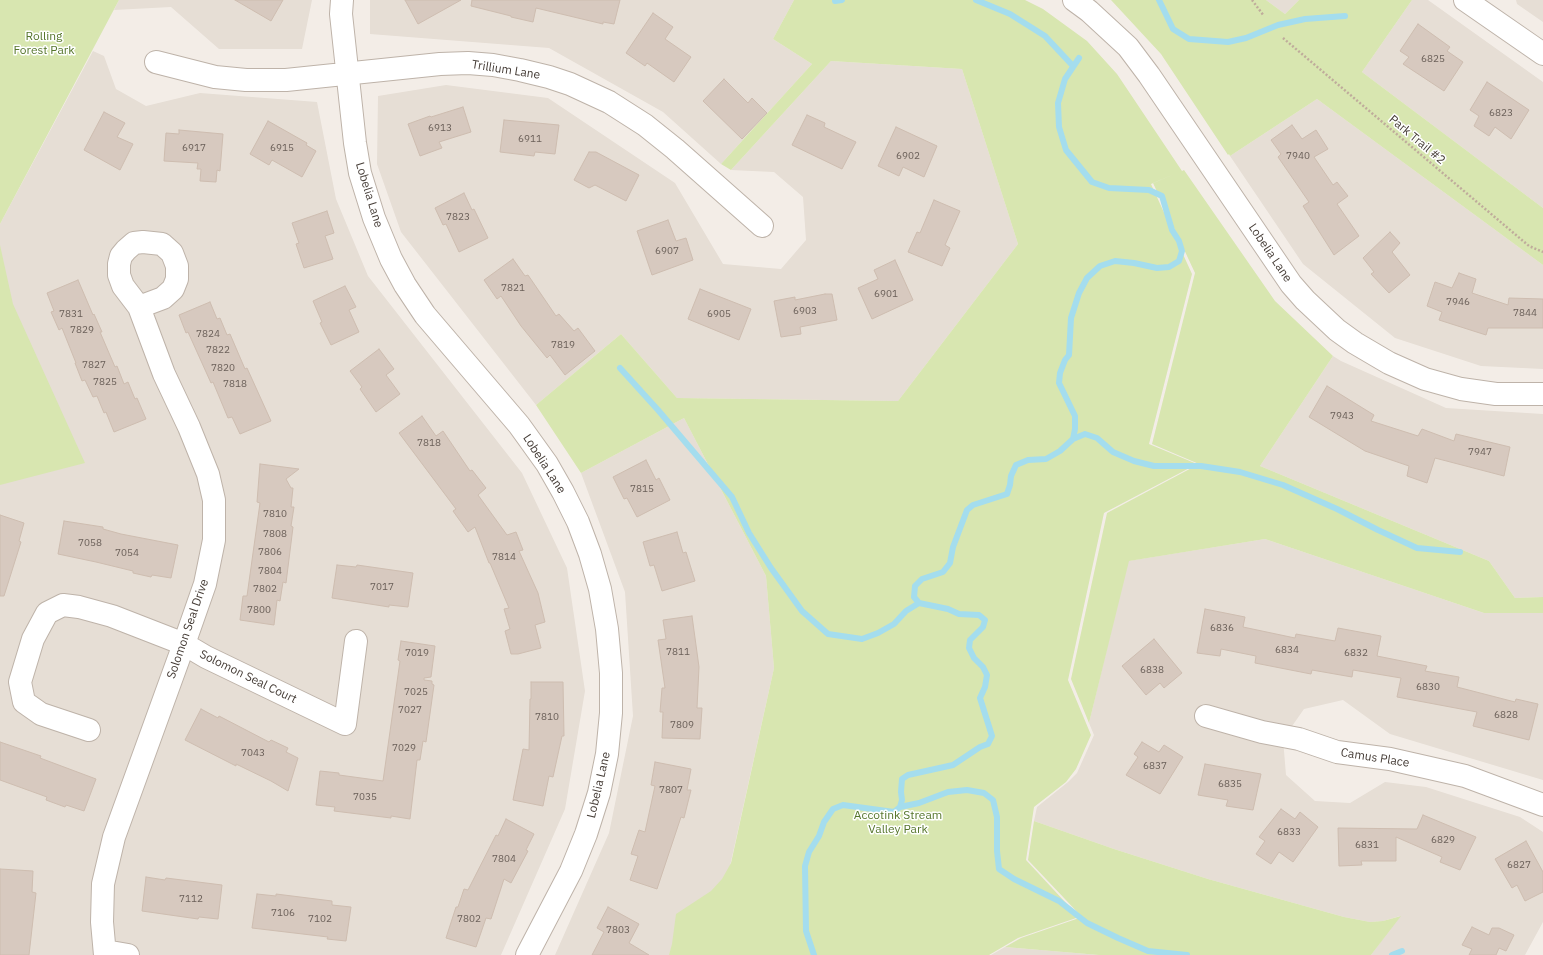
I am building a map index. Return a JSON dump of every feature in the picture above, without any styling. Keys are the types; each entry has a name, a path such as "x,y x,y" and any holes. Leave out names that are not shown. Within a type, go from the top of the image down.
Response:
{"street":[{"name":"Lobelia Lane","path":"342,0 342,14 355,143 360,173 374,218 391,259 405,285 425,315 519,425 547,464 578,522 590,554 600,589 607,629 611,673 611,713 607,754 599,793 586,834 571,871 527,955"},
{"name":"Lobelia Lane","path":"1074,0 1089,11 1128,47 1149,75 1291,284 1331,325 1354,343 1389,363 1425,378 1461,389 1496,394 1543,394"},
{"path":"1465,0 1543,54"},
{"name":"Trillium Lane","path":"156,62 215,77 246,80 286,80 440,64 468,63 493,65 549,77 570,84 609,102 644,125 675,149 762,226"},
{"name":"Solomon Seal Drive","path":"105,953 102,922 103,884 114,837 205,584 214,540 214,500 208,474 189,427 164,374 139,307"},
{"name":"Solomon Seal Court","path":"89,730 41,714 24,702 20,682 33,639 47,613 63,606 79,607 112,616 184,644 206,657 345,724 356,642"},
{"name":"Camus Place","path":"1206,716 1262,732 1299,739 1337,752 1390,759 1465,776 1543,805"},
{"path":"105,953 128,955"}],"path":[{"path":"1252,0 1264,16"},
{"name":"Park Trail #2","path":"1283,38 1529,246 1543,252"}],"shaded area":[{"path":"119,0 312,0 302,49 219,49 171,7 114,10"},
{"path":"370,0 794,0 773,39 812,64 721,164 663,112 549,48 370,34"},
{"path":"1266,0 1299,0 1285,14"},
{"path":"1412,0 1428,0 1543,82 1543,208 1362,72"},
{"path":"1516,0 1543,0 1543,22 1517,4"},
{"path":"93,51 104,56 116,89 146,106 200,93 317,102 336,199 368,276 522,473 567,568 585,691 565,809 501,955 0,955 0,224"},
{"path":"831,61 962,69 1018,244 898,401 677,398 621,334 536,405 401,232 377,164 378,96 446,85 548,98 675,183 723,264 781,269 806,240 803,197 774,172 731,170"},
{"path":"1317,99 1543,265 1543,369 1481,366 1395,338 1303,264 1230,156"},
{"path":"1333,356 1446,408 1543,414 1543,597 1515,598 1489,561 1260,466"},
{"path":"684,418 766,576 774,668 728,875 672,955 555,955 609,833 633,716 625,592 581,473"},
{"path":"1265,539 1484,613 1543,613 1543,780 1390,734 1343,700 1304,709 1283,739 1286,775 1315,801 1350,803 1385,782 1426,787 1520,817 1543,832 1543,922 1525,955 1371,955 1400,916 1383,921 1370,922 1344,917 1208,879 1114,849 1034,821 1037,807 1077,773 1094,735 1089,723 1128,561"},
{"path":"1005,947 1099,955 991,955"}],"green space":[{"name":"Rolling Forest Park","path":"0,0 119,0 0,224"},
{"name":"Accotink Stream Valley Park","path":"794,0 1025,0 1043,9 1087,41 1117,74 1182,171 1184,170 1275,301 1333,356 1260,466 1489,561 1515,598 1543,597 1543,613 1484,613 1265,539 1129,561 1089,723 1071,679 1107,513 1199,464 1152,444 1195,273 1153,183 1151,184 1192,274 1149,444 1197,464 1104,513 1068,680 1091,735 1076,769 1066,782 1034,807 1026,860 1079,917 1018,938 989,955 669,955 676,914 711,891 722,879 731,863 774,668 766,576 684,418 581,473 536,405 621,334 677,398 898,401 1018,244 962,69 831,61 731,170 721,164 812,64 773,39"},
{"path":"1111,0 1266,0 1285,14 1299,0 1412,0 1362,72 1543,208 1543,265 1317,99 1230,156 1229,154 1228,155 1161,54"},
{"path":"0,245 13,304 85,463 0,485"},
{"path":"1034,821 1114,849 1208,879 1344,917 1370,922 1383,921 1401,916 1371,955 1099,955 1005,947 1021,938 1082,917 1028,860"}],"building":[{"path":"235,0 283,0 271,21"},
{"path":"405,0 461,0 418,24"},
{"path":"472,0 620,0 614,24 603,22 603,24 536,8 533,22 471,6"},
{"path":"653,13 673,27 665,39 691,57 674,82 647,63 645,66 626,53"},
{"path":"1418,24 1450,47 1447,51 1463,62 1444,91 1403,64 1409,57 1400,51"},
{"path":"724,79 748,103 752,98 767,113 742,139 703,101"},
{"path":"1487,82 1529,110 1511,139 1495,127 1489,136 1474,126 1479,116 1470,110"},
{"path":"463,107 471,132 439,142 442,148 420,156 408,124"},
{"path":"104,112 125,123 117,137 133,144 120,170 84,150"},
{"path":"807,115 825,123 824,127 856,142 842,169 792,145"},
{"path":"504,120 559,125 555,154 535,152 534,156 500,152"},
{"path":"268,121 307,143 306,145 316,151 302,177 272,160 269,165 250,154"},
{"path":"1292,125 1302,139 1316,130 1328,149 1314,157 1333,185 1337,182 1348,196 1337,204 1359,236 1334,255 1303,206 1309,202 1278,157 1281,154 1271,140"},
{"path":"896,127 937,146 924,177 903,167 899,176 878,166"},
{"path":"179,130 223,134 220,171 217,170 216,182 200,181 201,169 197,169 198,163 164,161 166,133 179,134"},
{"path":"589,152 596,152 639,175 626,201 595,185 589,188 574,180"},
{"path":"464,193 472,210 474,209 488,238 459,252 446,224 443,225 435,208"},
{"path":"934,200 960,211 945,245 950,248 942,266 908,252 917,232 920,233"},
{"path":"327,211 334,233 325,236 333,259 304,268 296,244 299,243 292,223"},
{"path":"668,220 676,241 686,238 693,260 652,275 637,231"},
{"path":"1390,232 1400,243 1392,252 1410,275 1389,293 1371,274 1374,272 1363,258"},
{"path":"513,259 525,276 528,275 556,316 559,314 574,331 578,328 595,351 565,375 550,355 547,358 521,326 501,296 497,299 484,280"},
{"path":"895,260 913,300 872,319 858,288 878,279 874,270"},
{"path":"1459,273 1476,279 1472,293 1508,305 1509,298 1543,299 1543,328 1488,328 1486,335 1439,320 1442,312 1427,306 1435,282 1452,288"},
{"path":"78,280 102,332 100,332 115,367 117,366 124,384 128,382 146,419 114,432 106,412 104,413 97,396 93,397 85,380 82,381 62,328 59,330 51,312 54,311 47,293"},
{"path":"345,286 356,307 349,310 359,332 331,345 320,323 322,322 313,301"},
{"path":"700,289 751,309 739,340 688,319"},
{"path":"832,294 837,320 800,327 801,334 781,337 774,301 795,297 795,300"},
{"path":"210,302 217,319 220,318 227,335 230,334 245,369 247,368 271,421 240,434 232,417 228,418 213,382 211,383 188,332 186,333 179,315"},
{"path":"379,349 394,369 386,375 400,394 376,412 360,389 362,387 350,371"},
{"path":"1327,386 1374,415 1371,421 1418,436 1422,429 1454,441 1456,434 1510,447 1504,476 1435,458 1427,483 1407,476 1409,466 1365,451 1309,417"},
{"path":"422,416 436,436 443,431 470,471 472,470 486,488 478,495 507,535 516,532 523,550 519,551 538,593 545,622 535,625 541,648 518,654 511,654 505,631 510,629 504,609 509,608 475,527 468,532 453,511 456,509 399,433"},
{"path":"646,460 656,480 659,478 670,500 637,517 627,498 624,499 613,477"},
{"path":"260,464 299,469 286,479 291,488 293,488 291,507 294,507 291,526 293,527 286,583 283,582 280,601 277,600 274,625 240,620 243,596 247,596 260,503 257,502"},
{"path":"0,515 24,523 19,541 21,542 4,596 0,596"},
{"path":"64,521 103,527 103,529 121,534 178,545 171,578 152,575 151,577 133,573 133,571 58,554"},
{"path":"677,532 683,553 686,552 695,581 662,591 654,565 650,566 643,542"},
{"path":"337,565 356,567 357,565 413,573 408,607 389,605 389,607 332,598"},
{"path":"1205,609 1245,617 1243,627 1295,638 1296,634 1335,641 1338,628 1381,636 1377,656 1427,666 1425,671 1459,677 1457,687 1515,702 1516,699 1538,704 1529,740 1473,726 1477,712 1397,697 1401,678 1353,670 1352,677 1312,670 1311,674 1255,663 1256,656 1221,649 1220,656 1197,653"},
{"path":"692,616 699,667 697,708 702,708 700,739 662,738 663,712 660,712 662,688 665,688 658,640 666,639 663,620"},
{"path":"1154,639 1182,673 1164,688 1160,683 1146,695 1122,666"},
{"path":"401,641 435,646 431,677 424,678 424,680 432,681 432,684 434,685 426,742 423,741 420,760 417,760 410,819 334,811 335,807 316,805 320,771 383,781 400,661 398,660"},
{"path":"531,682 563,682 564,736 562,736 553,777 549,776 543,806 513,800 523,749 529,750"},
{"path":"201,709 218,718 219,716 269,742 271,740 288,748 286,752 298,758 288,791 271,781 236,764 236,766 185,740"},
{"path":"0,742 41,756 40,758 96,779 84,811 66,805 65,807 46,800 47,797 0,780"},
{"path":"1142,742 1159,752 1164,745 1183,757 1160,794 1126,775 1138,757 1134,754"},
{"path":"655,762 691,769 687,790 691,790 684,818 681,817 657,889 630,880 638,856 631,854 639,830 645,832 655,786 651,785"},
{"path":"1205,764 1261,774 1253,810 1226,806 1228,800 1198,795"},
{"path":"1281,809 1295,819 1300,812 1318,827 1293,862 1279,852 1271,864 1256,854 1265,841 1259,837"},
{"path":"1423,815 1476,837 1460,870 1440,862 1442,857 1396,837 1396,861 1361,861 1362,865 1339,866 1338,828 1417,829"},
{"path":"506,819 534,834 526,850 528,851 511,883 504,879 491,919 486,918 476,947 446,938 456,907 458,907 464,889 468,890 496,835 498,836"},
{"path":"1526,841 1543,872 1543,892 1525,901 1517,885 1512,888 1495,859"},
{"path":"0,869 33,871 32,892 36,893 29,955 0,955"},
{"path":"146,877 222,885 218,919 199,917 198,919 142,911"},
{"path":"257,894 276,896 276,894 332,901 332,905 351,907 346,941 327,939 328,937 252,928"},
{"path":"608,907 639,924 629,943 649,955 592,955 604,932 597,928"},
{"path":"1472,927 1489,935 1492,928 1499,928 1514,935 1506,951 1499,948 1496,955 1469,955 1472,949 1462,945"}],"waterway":[{"path":"835,1 842,0"},
{"path":"976,0 1010,14 1045,36 1073,66"},
{"path":"1159,0 1173,29 1189,39 1228,42 1246,38 1278,25 1305,19 1345,16"},
{"path":"814,955 806,931 805,866 809,852 819,836 824,822 833,809 843,805 894,812 900,807 902,800 902,779 908,775 953,765 980,747 988,744 992,736 980,698 985,687 987,675 983,667 974,658 969,648 970,640 983,627 985,620 979,615 959,614 948,609 919,603 914,597 915,586 922,579 943,572 950,563 953,547 967,510 973,505 1007,494 1011,476 1016,465 1028,460 1046,459 1060,451 1073,439 1075,416 1059,383 1060,373 1065,360 1069,355 1071,318 1079,293 1087,278 1100,266 1115,261 1157,268 1169,267 1179,261 1182,251 1179,241 1172,230 1162,196 1149,190 1109,188 1092,182 1066,150 1059,127 1058,103 1065,79 1079,58"},
{"path":"620,368 732,497 749,533 771,568 802,611 828,634 862,639 878,633 894,624 906,611 919,603"},
{"path":"1073,439 1085,434 1097,438 1113,452 1134,461 1154,466 1201,466 1240,472 1283,485 1337,509 1417,548 1460,552"},
{"path":"900,807 919,803 948,792 967,790 984,793 993,800 997,817 997,851 999,869 1014,879 1059,901 1087,923 1118,938 1148,951 1187,955"},
{"path":"1392,955 1402,951"}]}
